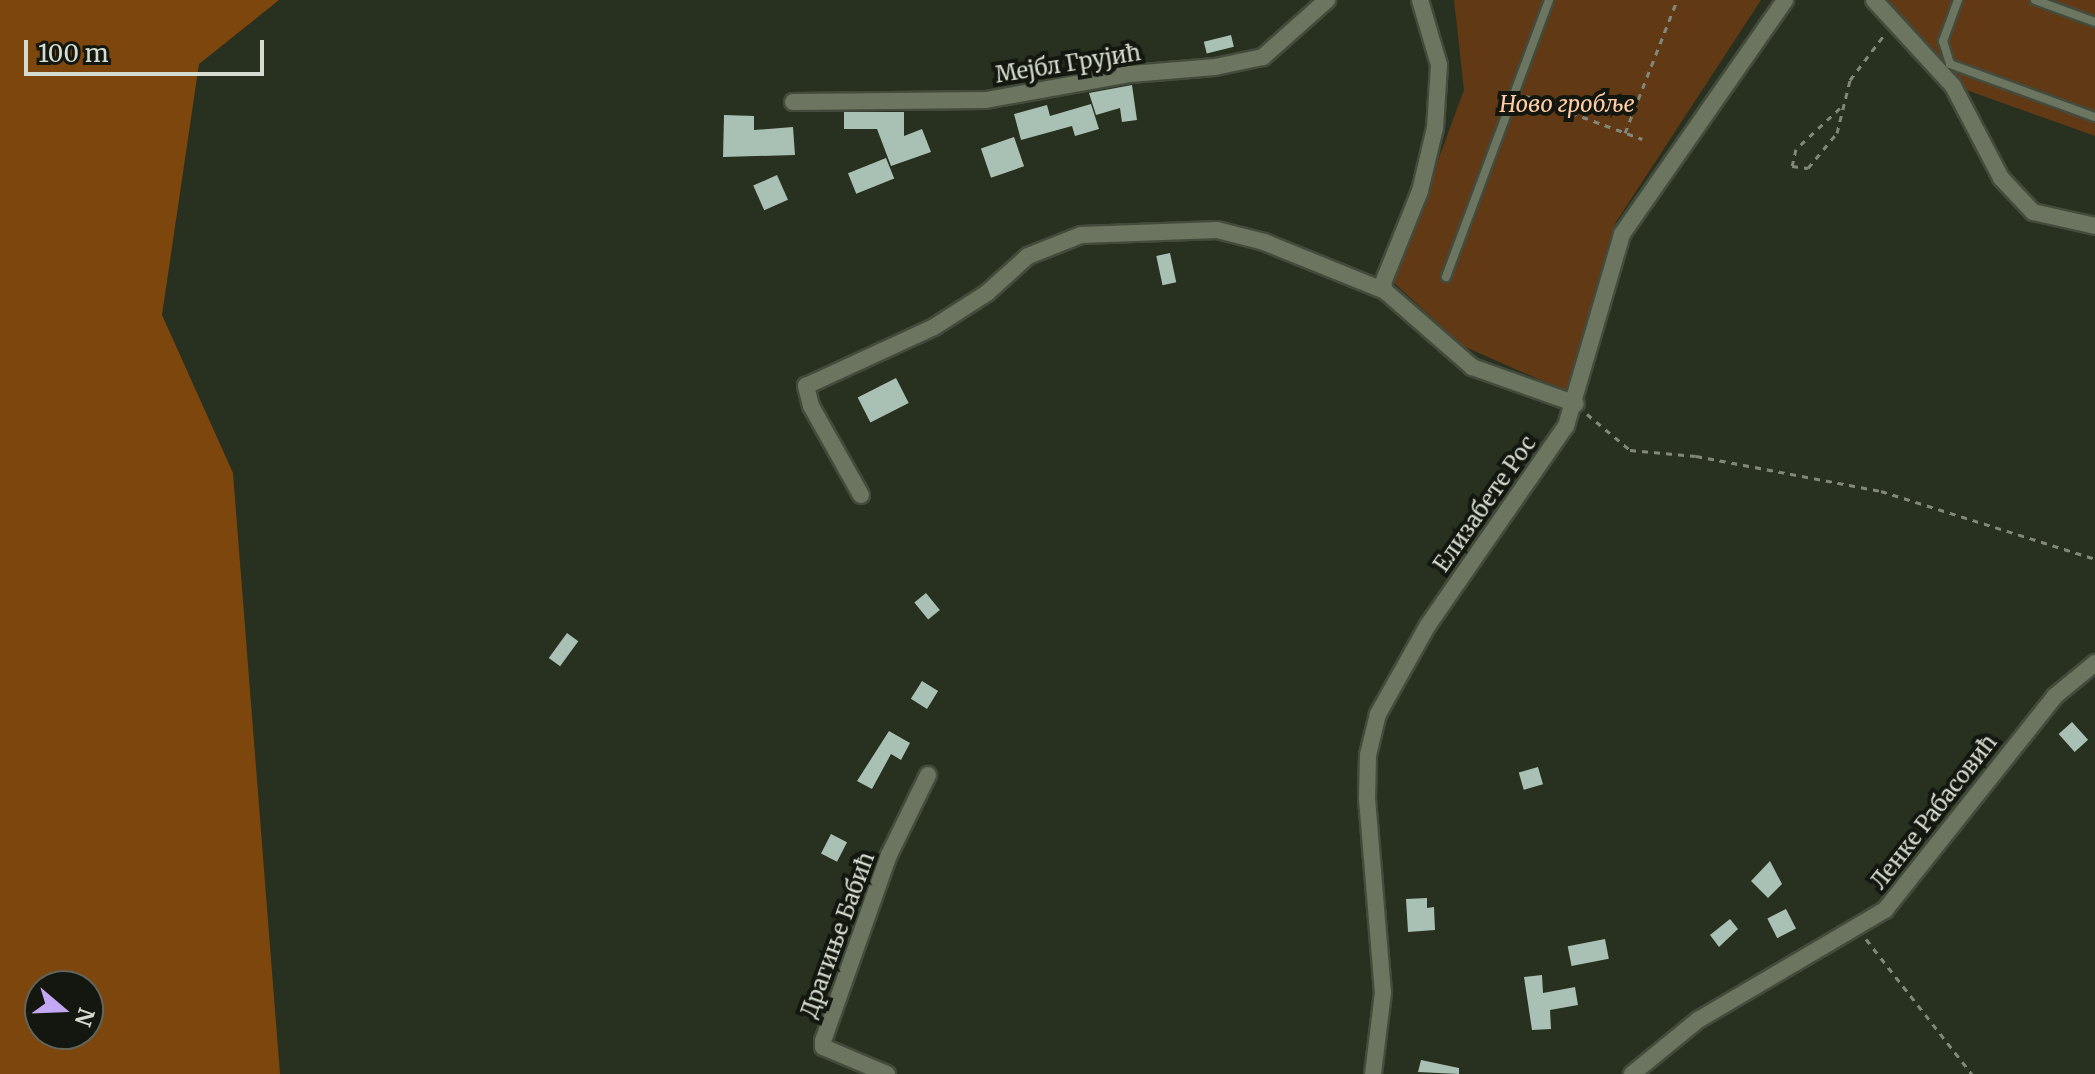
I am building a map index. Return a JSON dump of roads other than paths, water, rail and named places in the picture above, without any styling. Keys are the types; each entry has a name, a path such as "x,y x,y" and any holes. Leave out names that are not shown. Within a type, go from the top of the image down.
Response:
{"street":[{"name":"Мејбл Грујић","path":"793,102 986,100 1131,74 1215,67 1263,57 1327,0"},
{"path":"1385,291 1383,283 1420,191 1435,128 1439,65 1420,0"},
{"name":"Елизабете Рос","path":"1373,1074 1383,993 1367,799 1368,755 1378,714 1428,625 1548,455 1576,404 1622,234 1785,0"},
{"path":"1874,0 1953,86 2001,178 2033,212 2095,226"},
{"path":"861,495 811,406 806,386 934,327 987,293 1028,256 1081,235 1217,230 1264,242 1385,291 1472,367 1576,404"},
{"name":"Ленке Рабасовић","path":"1632,1074 1698,1020 1885,910 2055,696 2095,663"},
{"name":"Драгиње Бабић","path":"887,1074 823,1047 823,1041 889,855 928,775"}],"lane":[{"path":"1446,277 1549,0"},
{"path":"1958,0 1943,41 1950,64 2095,117"},
{"path":"2035,0 2095,22"}],"park label":[{"name":"Ново гробље","path":"1567,105"}]}
